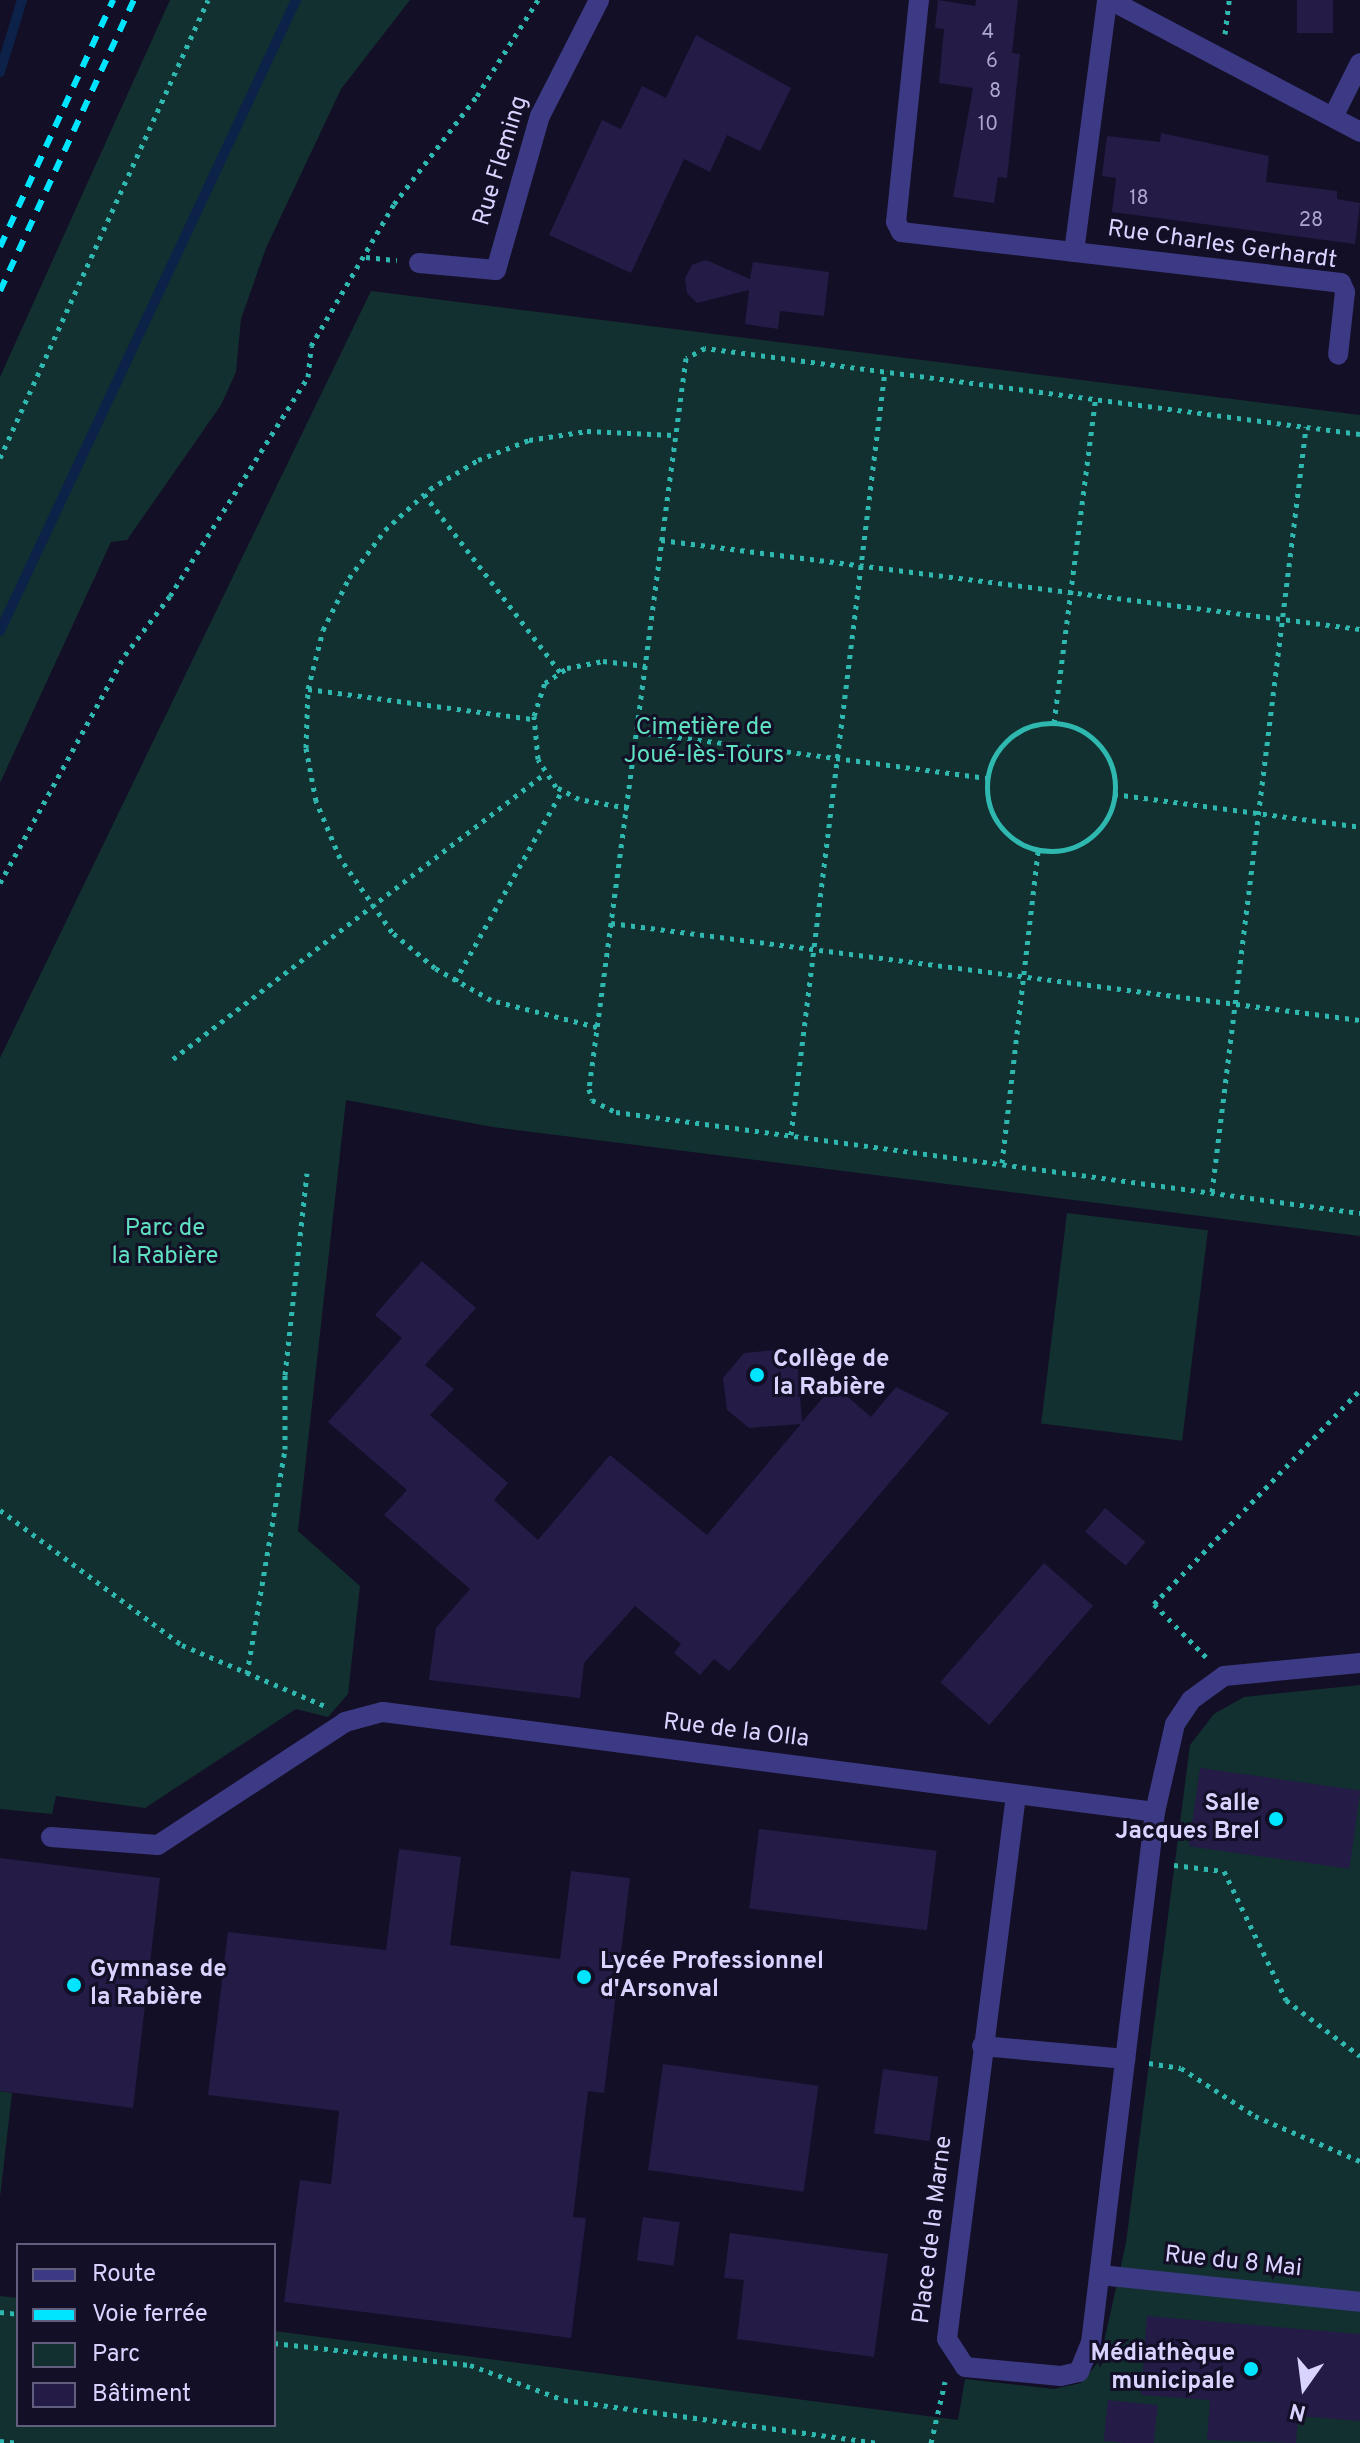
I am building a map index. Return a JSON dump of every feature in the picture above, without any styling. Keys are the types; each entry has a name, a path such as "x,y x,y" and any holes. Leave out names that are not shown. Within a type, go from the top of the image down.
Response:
{"street":[{"name":"Rue Fleming","path":"419,263 496,270 540,116 599,0"},
{"name":"Rue Charles Gerhardt","path":"919,0 896,222 901,232 1341,283 1345,292 1338,355"},
{"name":"Rue Charles Gerhardt","path":"1074,252 1108,0"},
{"path":"1108,0 1360,132"},
{"path":"1333,117 1360,63"},
{"path":"955,2357 965,2367 1061,2376 1079,2372 1091,2343 1155,1812 1175,1724 1191,1700 1224,1676 1360,1663"},
{"name":"Rue de la Olla","path":"51,1837 158,1845 345,1722 383,1712 1155,1812"},
{"name":"Place de la Marne","path":"955,2357 947,2339 1016,1795"},
{"path":"982,2046 1125,2059"},
{"name":"Rue du 8 Mai","path":"1100,2275 1360,2302"}],"path":[{"path":"0,458 208,0"},
{"path":"0,883 125,655 170,596 308,377 311,346 394,204 477,96 538,0"},
{"path":"1360,434 885,371 694,352 681,369 638,732 589,1089 604,1107 1360,1213"},
{"path":"791,1135 885,371"},
{"path":"1054,723 1096,397"},
{"path":"1212,1192 1306,427"},
{"path":"597,1027 523,1012 455,981 411,950 372,906 340,858 316,801 306,748 308,689 323,630 349,578 385,530 424,494 478,460 529,440 587,431 674,435"},
{"path":"424,494 560,672"},
{"path":"661,540 1360,629"},
{"path":"628,808 562,791 544,774 534,744 534,719 545,683 560,672 603,661 646,666"},
{"path":"308,689 534,719"},
{"path":"1054,723 1084,732 1100,746 1111,764 1114,794 1106,820 1088,839 1064,850 1038,850 998,825 987,778 1005,742 1033,726 1054,723"},
{"path":"638,732 987,778"},
{"path":"173,1059 544,774"},
{"path":"455,981 562,791"},
{"path":"1114,794 1360,827"},
{"path":"1002,1163 1038,850"},
{"path":"611,923 1360,1020"},
{"path":"247,1674 285,1449 285,1375 307,1173"},
{"path":"1224,1676 1154,1604 1360,1390"},
{"path":"0,1510 26,1524 120,1604 182,1645 322,1705 345,1722"},
{"path":"1149,1862 1224,1871 1286,2000 1360,2056"},
{"path":"1125,2059 1181,2068 1255,2116 1360,2161"},
{"path":"276,2343 470,2365 564,2400 876,2443"},
{"path":"931,2443 937,2403 955,2357"},
{"path":"0,2441 19,2443"}],"green space":[{"path":"170,0 410,0 341,89 266,248 241,319 236,372 221,405 127,540 111,542 0,783 0,377"},
{"name":"Cimetière de Joué-lès-Tours","path":"371,291 1360,415 1360,1236 493,1127 346,1100 298,1531 360,1586 348,1694 328,1717 296,1709 145,1808 56,1796 52,1814 0,1809 0,1058"},
{"path":"1067,1213 1208,1230 1182,1441 1041,1423"},
{"path":"1360,1685 1360,2443 0,2443 0,2296 16,2298 16,2427 276,2427 276,2331 958,2420 965,2379 1054,2389 1081,2383 1100,2360 1126,2243 1190,1745 1214,1714 1244,1697"},
{"path":"0,2091 12,2093 0,2197"}],"building":[{"path":"938,0 975,6 976,0 1018,0 1012,53 1020,54 1007,178 998,177 994,203 953,197 973,88 939,83 944,29 935,28"},
{"path":"1297,0 1333,0 1333,33 1297,33"},
{"path":"696,35 791,88 760,151 727,135 710,172 684,159 631,273 549,235 602,120 621,129 642,86 666,98"},
{"path":"1161,133 1269,156 1266,182 1337,191 1337,199 1360,203 1355,244 1112,212 1116,178 1102,176 1107,136 1160,142"},
{"path":"706,260 750,279 753,262 829,272 824,316 780,311 778,329 745,324 749,290 697,303 687,293 685,278 692,265"},
{"path":"422,1261 476,1308 425,1365 454,1389 430,1415 508,1483 494,1500 538,1540 610,1455 707,1535 801,1424 749,1428 727,1410 723,1378 744,1353 775,1350 798,1370 802,1422 834,1385 871,1417 896,1387 949,1413 729,1671 714,1659 700,1675 674,1653 681,1644 635,1606 584,1663 580,1698 429,1680 436,1628 470,1589 384,1515 407,1490 328,1422 402,1338 375,1315"},
{"path":"1105,1508 1146,1542 1126,1566 1085,1532"},
{"path":"1044,1563 1093,1606 989,1725 940,1682"},
{"name":"Salle Jacques Brel","path":"1200,1768 1360,1790 1349,1869 1189,1846"},
{"path":"759,1829 937,1851 927,1930 749,1908"},
{"path":"399,1849 461,1857 450,1945 560,1959 571,1871 630,1878 604,2093 588,2091 573,2217 586,2218 571,2338 284,2302 300,2180 331,2184 339,2111 208,2095 228,1932 386,1950"},
{"name":"Gymnase de la Rabière","path":"0,1858 160,1878 133,2108 0,2091"},
{"path":"663,2064 818,2086 804,2192 648,2170"},
{"path":"883,2069 938,2077 929,2141 874,2133"},
{"path":"643,2217 680,2222 674,2266 637,2261"},
{"path":"730,2233 888,2254 874,2357 737,2339 744,2280 724,2278"},
{"name":"Médiathèque municipale","path":"1147,2316 1360,2334 1360,2421 1298,2416 1296,2443 1207,2440 1210,2400 1141,2395"},
{"path":"1108,2400 1158,2405 1154,2443 1104,2441"}],"waterway":[{"path":"0,72 22,0"},
{"path":"0,631 296,0"}],"railway":[{"path":"0,247 113,0"},
{"path":"0,291 134,0"}],"place":[{"name":"Collège de la Rabière","path":"757,1375"},
{"name":"Salle Jacques Brel","path":"1276,1819"},
{"name":"Lycée Professionnel d'Arsonval","path":"584,1977"},
{"name":"Gymnase de la Rabière","path":"74,1985"},
{"name":"Médiathèque municipale","path":"1251,2369"}],"park label":[{"name":"Parc de la Rabière","path":"165,1244"}]}
